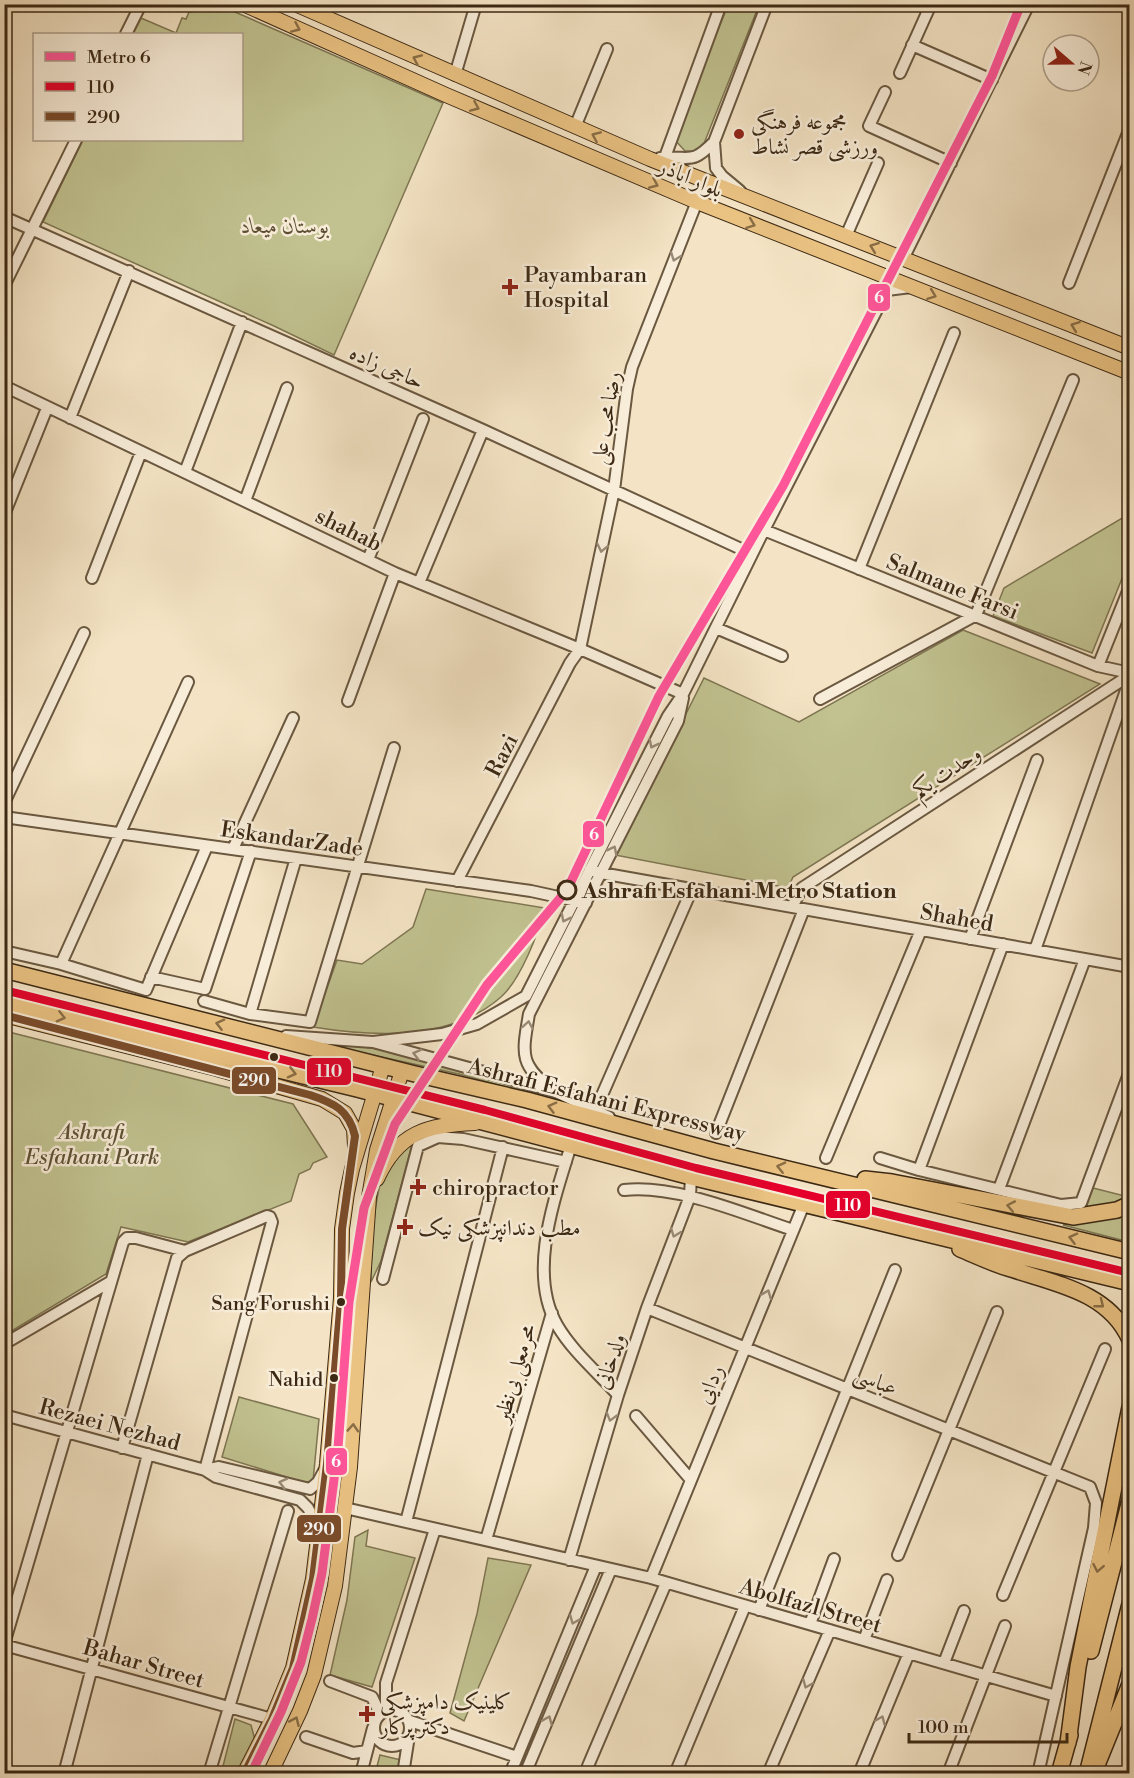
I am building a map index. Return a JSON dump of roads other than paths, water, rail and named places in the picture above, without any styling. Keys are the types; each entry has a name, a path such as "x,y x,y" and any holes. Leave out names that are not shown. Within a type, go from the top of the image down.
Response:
{"highway":[{"name":"Ashrafi Esfahani Expressway","path":"4,970 1130,1252"},
{"path":"4,1003 18,1014 375,1094 691,1177 1130,1284"},
{"path":"813,1174 892,1182 1073,1217 1117,1210 1130,1204"},
{"path":"930,1235 982,1259 1081,1291 1101,1304 1119,1322 1130,1340"},
{"path":"1068,1743 1078,1667 1130,1407"},
{"path":"1059,1773 1130,1500"},
{"path":"1086,1773 1130,1604"},
{"path":"1094,1773 1130,1684"}],"main road":[{"name":"بلوار اباذر","path":"243,4 696,202 1130,373"},
{"name":"بلوار اباذر","path":"295,4 650,159 1130,348"},
{"path":"18,1014 42,1025 263,1082 327,1101 345,1113 354,1129 355,1150 344,1211 341,1298 327,1464 313,1579 293,1668 272,1719 244,1773"},
{"path":"352,1169 384,1066"},
{"path":"270,1773 296,1720 314,1675 335,1586 350,1467 369,1197 377,1150 402,1071"},
{"path":"369,1197 386,1159 396,1148 414,1135 432,1127 483,1123"},
{"path":"341,1259 352,1253 365,1258"}],"street":[{"path":"126,33 141,4"},
{"path":"455,75 476,4"},
{"path":"665,158 722,4"},
{"path":"747,197 718,172 715,164 714,142 767,4"},
{"path":"900,73 931,4"},
{"path":"903,259 1029,4"},
{"path":"912,45 992,80"},
{"path":"575,127 607,49"},
{"path":"885,92 869,126 951,163"},
{"path":"1069,283 1130,128"},
{"path":"4,286 76,141"},
{"path":"650,159 695,158 714,142"},
{"path":"846,236 878,163"},
{"name":"رضا محب علی","path":"580,649 614,490 627,389 632,368 705,181"},
{"name":"حاجی زاده","path":"4,217 483,430 752,554"},
{"path":"70,418 129,271"},
{"path":"258,1034 373,1042 442,1034 477,1024 525,996 668,716 683,694 887,290 912,287"},
{"path":"185,472 242,322"},
{"path":"859,569 954,333"},
{"path":"820,699 976,615 1073,380"},
{"name":"shahab","path":"4,386 395,573 683,694"},
{"path":"245,501 287,388"},
{"path":"4,515 46,408"},
{"path":"368,560 423,419"},
{"path":"419,583 483,430"},
{"path":"92,578 141,452"},
{"name":"Salmane Farsi","path":"764,530 1098,666 1130,676"},
{"path":"348,701 395,573"},
{"path":"1098,666 1130,586"},
{"path":"716,628 782,656"},
{"path":"4,803 84,633"},
{"name":"Razi","path":"457,881 570,663 580,649"},
{"path":"1035,950 1130,676"},
{"name":"وحدت یکم","path":"792,907 802,888 1130,676"},
{"path":"61,964 188,682"},
{"path":"554,1091 536,1078 530,1070 524,1047 530,1014 678,721 683,694"},
{"path":"233,849 293,718"},
{"path":"204,1001 250,1014 310,1022 394,748"},
{"path":"970,939 1037,760"},
{"name":"EskandarZade","path":"4,817 457,881 574,899 586,903"},
{"path":"4,951 61,964 146,990 207,846"},
{"path":"151,977 205,989 251,851"},
{"path":"250,1014 296,858"},
{"name":"Shahed","path":"590,869 692,890 1130,967"},
{"path":"598,1102 692,890"},
{"path":"716,1133 804,909"},
{"path":"826,1158 921,930"},
{"path":"919,1170 1003,944"},
{"path":"999,1189 1084,959"},
{"path":"373,1042 554,1091 637,1130"},
{"path":"880,1158 919,1170 1061,1205 1081,1203 1130,1071"},
{"path":"383,1280 418,1146 438,1137 464,1139 566,1162"},
{"name":"محرمعلی بی‌نظیر","path":"486,1540 552,1313 546,1291 544,1256 571,1144"},
{"path":"406,1522 503,1147"},
{"name":"ولدخانی","path":"569,1560 618,1395 647,1308 690,1196 691,1177"},
{"path":"624,1190 636,1189 690,1196 793,1230"},
{"name":"ردایی","path":"651,1578 804,1204"},
{"path":"122,1448 174,1263 185,1251 267,1216 272,1222 205,1470"},
{"path":"4,1644 123,1242 127,1238 136,1238 185,1251"},
{"path":"759,1610 896,1270"},
{"path":"4,1344 110,1282"},
{"name":"عباسی","path":"647,1308 1090,1487 1096,1503 1094,1528 1056,1696"},
{"path":"898,1555 997,1312"},
{"path":"552,1313 556,1324 570,1343 618,1395"},
{"path":"1003,1595 1105,1349"},
{"name":"Rezaei Nezhad","path":"4,1415 205,1470 216,1477 300,1500 308,1508 319,1529"},
{"path":"636,1416 691,1480"},
{"path":"63,1773 147,1455"},
{"name":"Rezaei Nezhad","path":"205,1470 219,1467 310,1489 318,1482 327,1464"},
{"name":"Abolfazl Street","path":"345,1508 651,1578 1056,1696"},
{"path":"210,1773 288,1511"},
{"path":"361,1773 374,1726 383,1712 386,1683 435,1529"},
{"path":"810,1624 834,1559"},
{"path":"510,1773 596,1566"},
{"path":"525,1773 611,1569"},
{"path":"864,1640 887,1580"},
{"path":"588,1766 666,1583"},
{"path":"675,1773 745,1605"},
{"path":"944,1664 964,1611"},
{"path":"948,1773 1005,1626"},
{"path":"768,1773 830,1630"},
{"name":"Bahar Street","path":"4,1644 272,1719"},
{"path":"859,1773 909,1653"},
{"path":"330,1681 372,1697 383,1712"},
{"path":"1038,1773 1056,1696"},
{"path":"383,1712 392,1709 403,1712 410,1721 517,1757"},
{"path":"403,1773 410,1721"},
{"path":"374,1726 377,1738 387,1746 400,1745 409,1736"},
{"path":"306,1737 353,1753 367,1751"}],"metro line":[{"name":"6","path":"251,1774 281,1712 301,1662 312,1619 322,1573 338,1448 349,1302 364,1208 395,1124 487,985 567,890 659,696 783,486 992,76 1021,4"}],"place":[{"name":"مجموعه فرهنگی ورزشی قصر نشاط","path":"739,134"},
{"name":"Payambaran Hospital","path":"510,287"},
{"name":"Ashrafi Esfahani Metro Station","path":"567,890"},
{"name":"chiropractor","path":"418,1187"},
{"name":"مطب دندانپزشکی نیک","path":"405,1227"},
{"name":"Sang Forushi","path":"341,1302"},
{"name":"Nahid","path":"334,1378"},
{"name":"کلینیک دامپزشکی دکتر پرکار","path":"367,1714"}],"park label":[{"name":"بوستان میعاد","path":"285,225"},
{"name":"Ashrafi Esfahani Park","path":"92,1144"}]}
